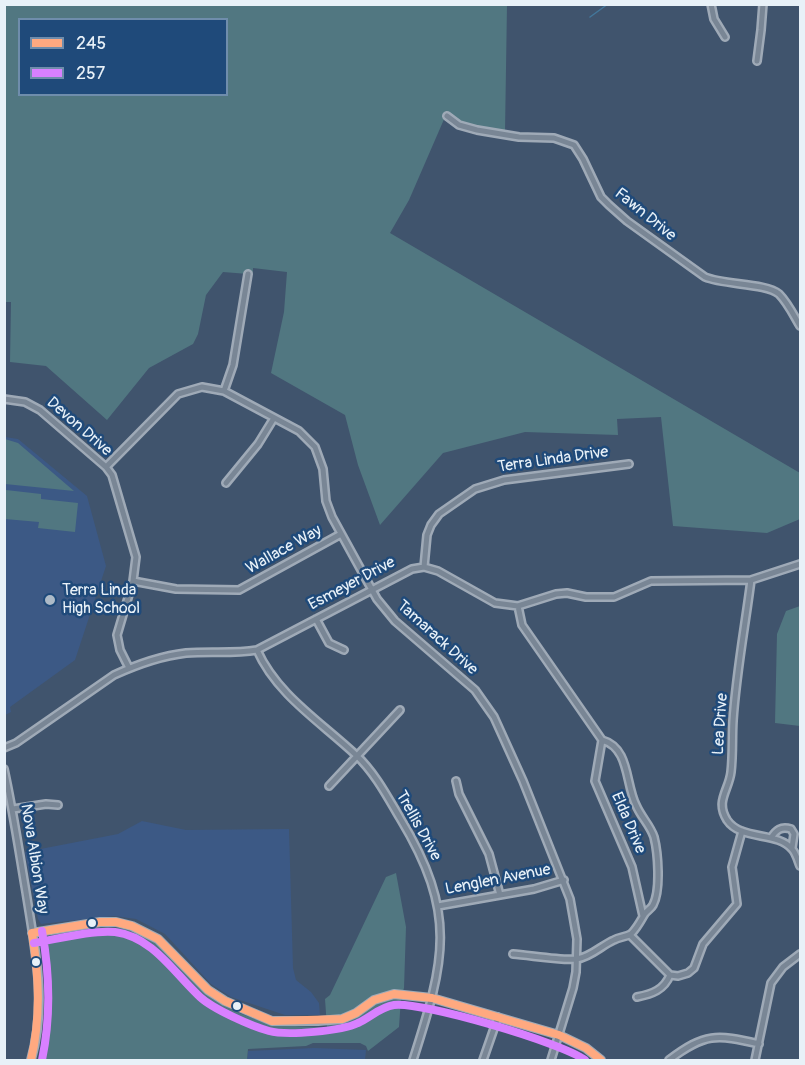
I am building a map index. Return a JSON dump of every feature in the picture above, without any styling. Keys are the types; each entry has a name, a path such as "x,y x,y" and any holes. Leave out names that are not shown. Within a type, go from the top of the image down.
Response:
{"street":[{"path":"711,4 714,20 725,37"},
{"path":"757,61 763,4"},
{"name":"Fawn Drive","path":"447,116 459,125 477,130 519,137 554,138 572,143 583,159 601,197 627,221 705,278 716,282 777,292 801,326"},
{"path":"224,391 233,365 248,274"},
{"name":"Tamarack Drive","path":"106,467 178,394 202,387 224,391 299,432 315,447 323,470 326,501 371,589 384,610 475,690 494,717 564,880 575,917 577,959 573,988 551,1060"},
{"name":"Devon Drive","path":"4,399 25,402 40,410 106,467 112,475 136,557 134,581 117,635 120,650 129,668"},
{"path":"226,483 258,444 274,418"},
{"name":"Terra Linda Drive","path":"424,567 427,535 431,525 439,514 475,489 504,480 629,464"},
{"name":"Wallace Way","path":"134,581 176,589 239,590 341,534"},
{"path":"424,567 438,571 495,603 518,606 556,594 614,597 651,582 751,580 801,564"},
{"name":"Esmeyer Drive","path":"4,748 16,743 114,675 129,668 159,657 188,653 237,653 257,650 402,573 424,567"},
{"name":"Lea Drive","path":"742,831 727,821 721,807 722,796 730,777 733,723 751,580"},
{"name":"Elda Drive","path":"518,606 522,625 602,740 595,781 632,867 643,916"},
{"path":"316,619 329,643 344,650"},
{"name":"Trellis Drive","path":"257,650 265,668 277,684 372,772 421,853 431,878 438,906 440,952 432,998 413,1060"},
{"path":"329,786 400,710"},
{"name":"Elda Drive","path":"602,740 608,741 620,753 636,806 647,821 654,837 657,858 657,894 652,907 630,935"},
{"name":"Nova Albion Way","path":"4,770 13,809 38,968 39,1005 31,1060"},
{"path":"456,781 459,794 489,854 500,895"},
{"path":"13,809 46,804 57,805"},
{"path":"771,838 784,827 791,829 794,834 792,848 801,866"},
{"path":"513,954 577,959 613,940 630,935 670,975 678,976 688,973 694,968 703,944 737,904 732,867 742,831 771,838 792,848"},
{"name":"Lenglen Avenue","path":"438,906 534,889 564,880"},
{"path":"32,933 100,922 116,922 132,926 158,939 208,990 225,1001 272,1021 342,1019 356,1013 374,1000 394,994 432,998 559,1035 586,1048 601,1060"},
{"path":"755,1060 771,983 783,967 801,954"},
{"path":"637,997 662,988 670,975"},
{"path":"483,1060 498,1017"},
{"path":"669,1060 690,1044 706,1039 725,1036 759,1044"}],"shaded area":[{"name":"Terra Linda High School","path":"5,437 18,439 87,496 106,566 75,660 10,707 11,712 5,715"},
{"path":"142,821 186,830 289,829 293,968 296,980 311,992 319,1003 320,1015 285,1015 231,997 211,984 165,934 136,919 114,916 41,924 38,919 25,852 118,834"},
{"path":"314,1048 366,1050 365,1060 247,1060 248,1051"}],"green space":[{"path":"5,5 507,5 505,132 459,125 445,117 409,200 390,233 800,473 800,519 767,533 673,526 661,417 617,419 618,435 525,432 443,453 380,525 358,465 345,415 271,373 284,312 287,272 253,268 253,272 248,274 223,272 206,295 198,334 193,344 149,368 107,420 46,366 10,362 11,302 5,302"},
{"path":"5,439 18,443 74,491 5,484"},
{"path":"6,490 41,494 41,499 78,503 75,532 38,528 39,522 5,519"},
{"path":"800,606 800,726 775,723 777,634 786,611"},
{"path":"396,873 406,927 404,988 399,1027 368,1051 366,1046 360,1043 313,1043 306,1046 248,1049 247,1060 39,1060 46,1004 43,943 45,939 62,932 94,928 124,929 148,938 172,957 210,997 234,1011 272,1023 327,1027 325,999 330,995 386,877"}],"waterway":[{"path":"590,17 608,4"}],"transit line":[{"name":"245","path":"32,933 100,922 116,922 132,926 158,939 208,990 225,1001 272,1021 342,1019 356,1013 374,1000 394,994 432,998 559,1035 586,1048 601,1060"},
{"name":"257","path":"42,931 47,964 48,996 47,1028 42,1060"},
{"name":"257","path":"34,943 96,932 128,935 152,948 206,1002 233,1017 269,1031 301,1033 340,1028 358,1023 389,1006 409,1006 460,1016 522,1034 585,1060"},
{"name":"245","path":"31,1060 38,996 32,933"}],"place":[{"name":"Terra Linda High School","path":"50,600"}]}
